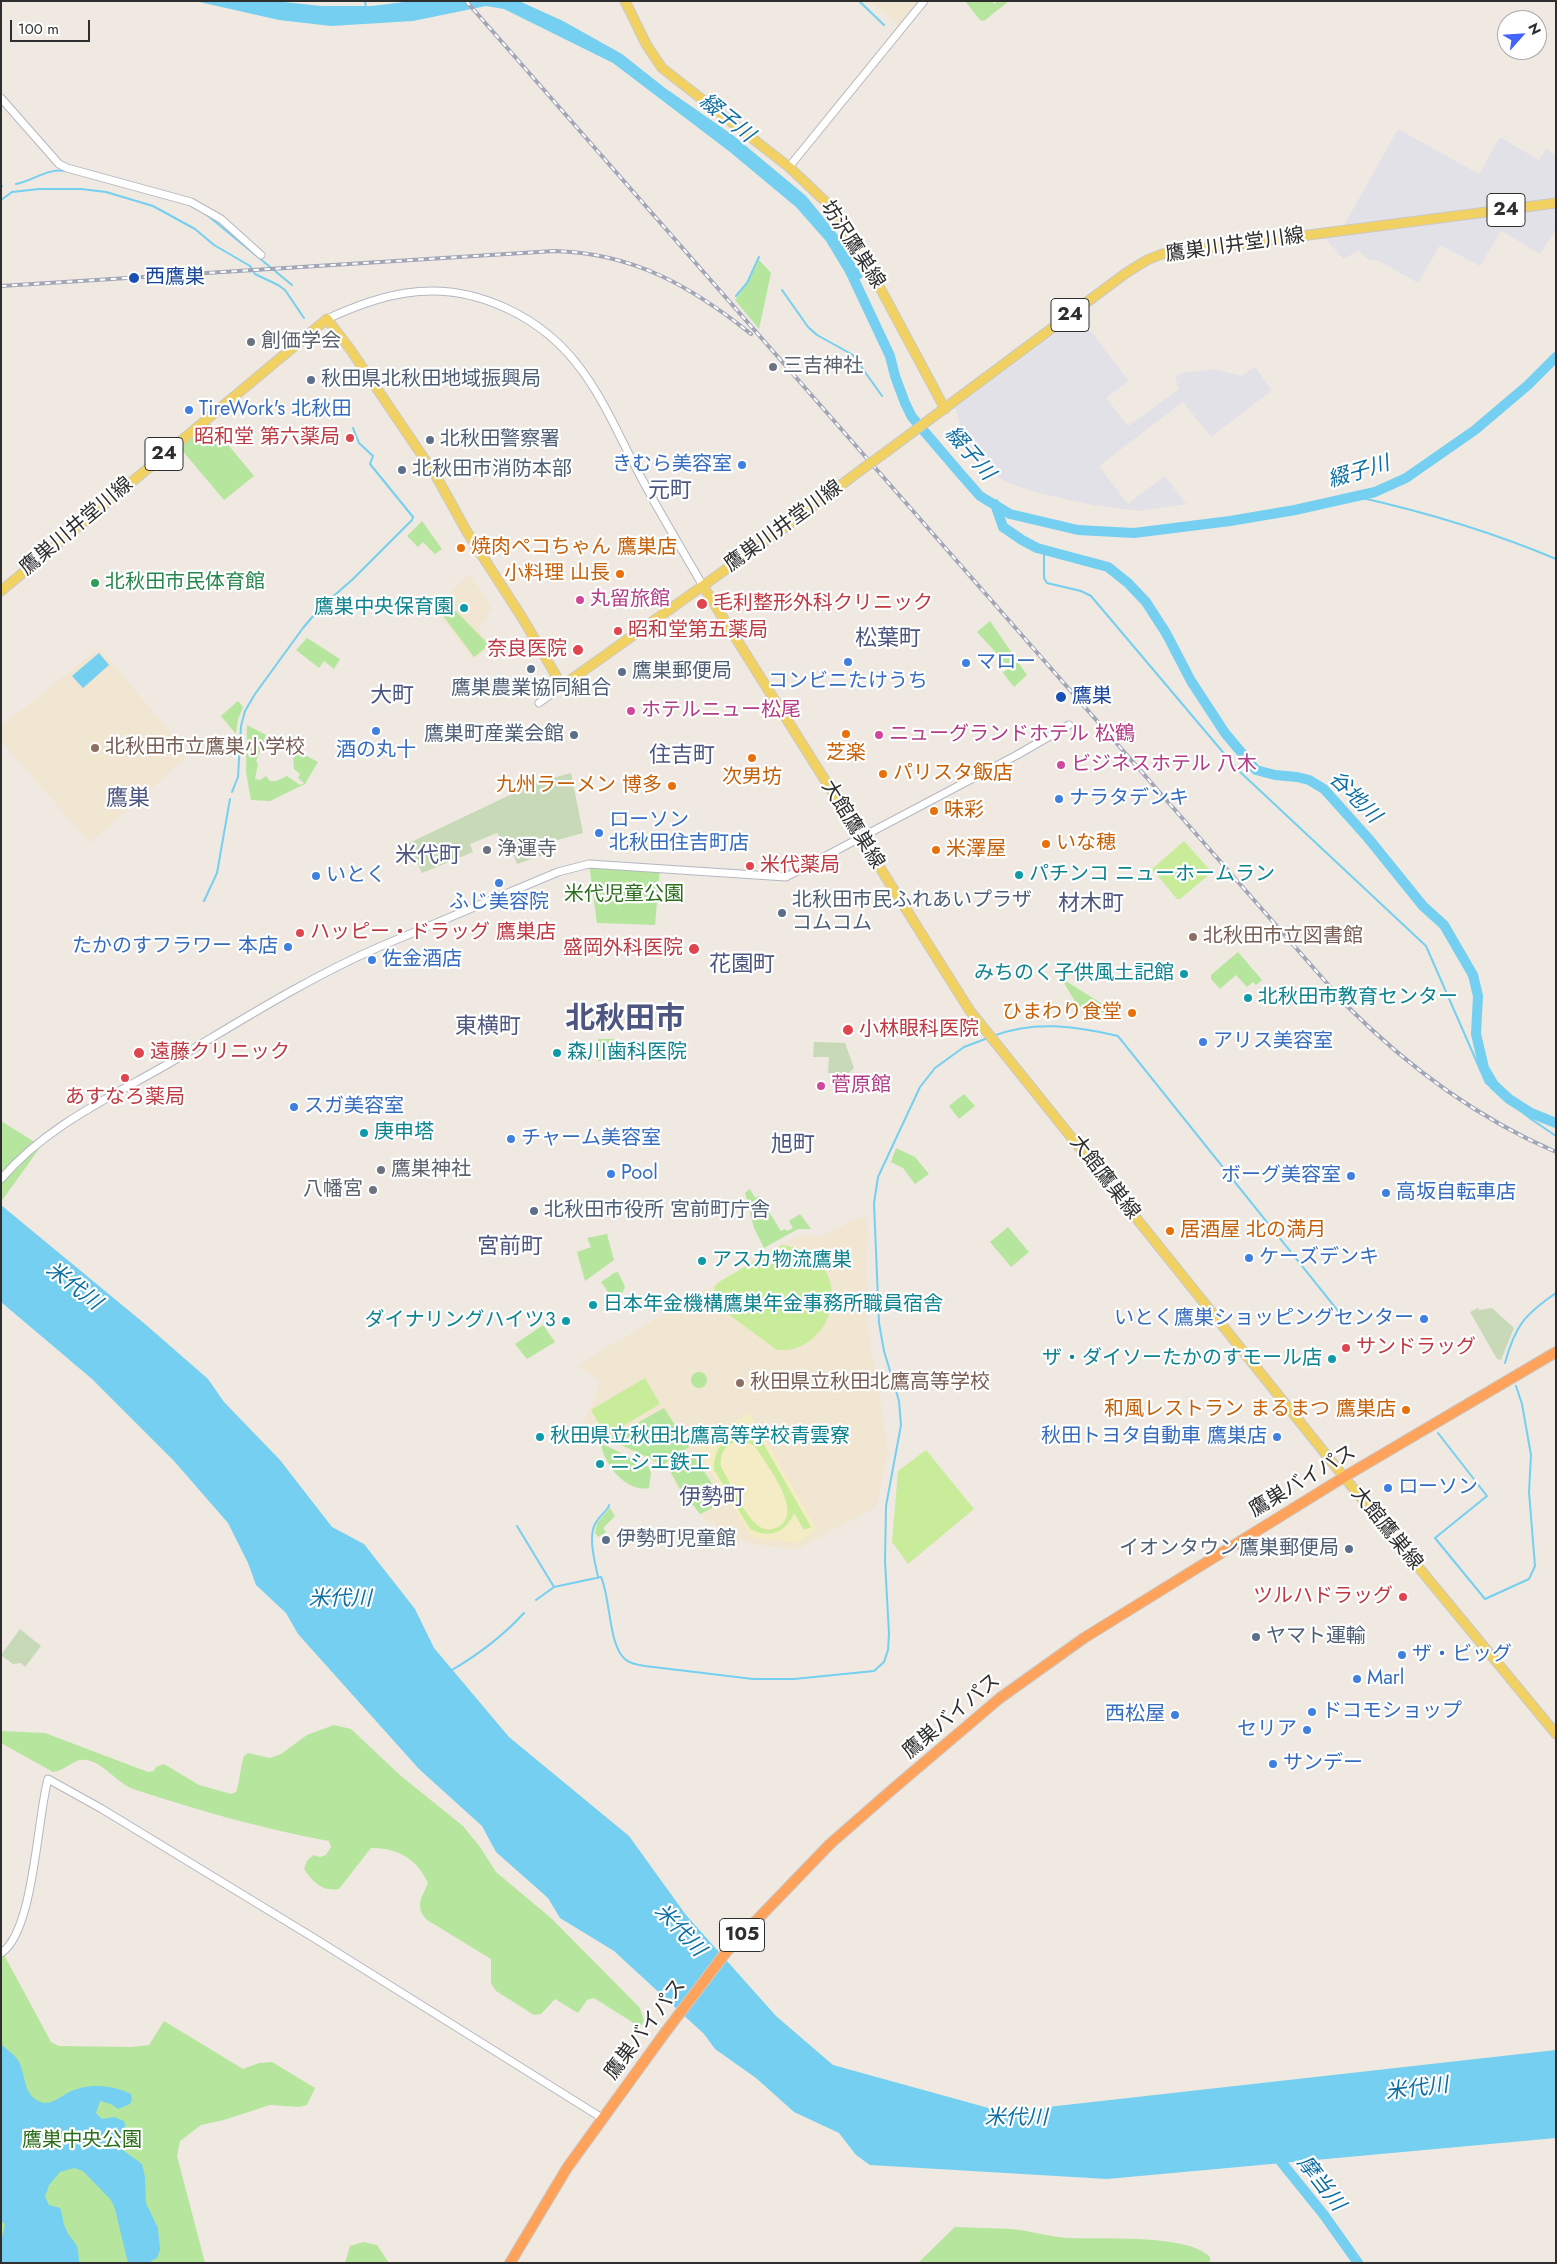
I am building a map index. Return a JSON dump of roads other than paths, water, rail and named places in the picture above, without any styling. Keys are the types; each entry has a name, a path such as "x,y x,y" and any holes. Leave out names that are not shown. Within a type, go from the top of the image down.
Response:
{"highway":[{"name":"鷹巣バイパス","path":"510,2263 567,2168 602,2118 727,1951 830,1844 1000,1698 1084,1638 1344,1477 1556,1352"}],"main road":[{"name":"坊沢鷹巣線","path":"625,1 646,44 662,68 790,167 830,206 855,241 945,409"},
{"name":"鷹巣川井堂川線","path":"562,686 795,520 1126,272 1147,260 1162,254 1556,203"},
{"name":"鷹巣川井堂川線","path":"1,591 327,319"},
{"path":"327,319 350,349 436,476 467,532 562,686"},
{"name":"大館鷹巣線","path":"703,586 970,1011 1344,1477 1556,1734"}],"street":[{"path":"790,167 924,1"},
{"path":"1,98 59,164 67,168 191,202 221,219 261,255"},
{"path":"327,319 375,299 425,291 474,297 527,318 560,344 584,373 672,535 703,586"},
{"path":"539,703 562,686"},
{"path":"1,1179 22,1155 50,1133 242,1020 355,958 558,872 589,864 786,877 1018,755 1069,725"},
{"path":"1,1954 15,1936 29,1895 39,1823 48,1779 102,1809 314,1938 602,2118"}],"water":[{"path":"195,1 275,1 321,6 372,6 412,1 519,1 563,21 622,54 665,88 734,136 806,196 837,234 863,277 852,284 826,241 796,207 730,152 613,63 504,9 486,6 413,21 331,26 279,20"},
{"path":"99,653 109,665 83,688 72,676"},
{"name":"米代川","path":"1,1205 145,1324 208,1379 224,1402 280,1460 332,1527 364,1544 415,1609 434,1648 509,1737 629,1836 686,1915 776,2016 833,2065 1003,2112 1556,2050 1556,2138 1107,2179 870,2165 856,2155 839,2133 794,2112 756,2078 715,2049 704,2034 614,1951 560,1918 548,1898 496,1852 482,1826 419,1769 298,1634 286,1613 256,1585 248,1563 228,1523 174,1461 92,1379 1,1302"},
{"path":"1,2044 19,2061 25,2083 31,2095 40,2102 50,2102 74,2090 95,2086 110,2087 131,2094 132,2100 130,2104 118,2109 111,2104 100,2101 96,2113 102,2119 114,2117 124,2121 128,2136 123,2145 124,2151 142,2164 145,2177 146,2203 158,2228 160,2250 157,2258 148,2263 128,2263 115,2209 111,2200 83,2171 74,2168 60,2172 49,2185 45,2197 49,2205 60,2208 65,2227 78,2249 79,2263 1,2263 1,2242 5,2224 1,2221"}],"waterway":[{"path":"365,1 366,9"},
{"path":"859,1 884,25"},
{"path":"16,184 53,171 67,171"},
{"path":"1,200 12,192 39,189 81,189 106,192 153,206 195,229 214,245 250,266 255,274 285,290 304,318"},
{"path":"207,215 292,285"},
{"path":"736,296 747,283 759,257"},
{"name":"綴子川","path":"850,271 890,356 895,376 912,417 980,496 1010,514 1078,530 1134,533 1230,521 1295,510 1375,492 1406,478 1475,430 1528,385 1556,357"},
{"path":"782,290 808,327 817,335 853,355 882,396"},
{"path":"232,792 238,777 241,726 245,711 255,694 303,628 320,608 353,579 413,517 370,464 373,456 359,443 353,428"},
{"path":"1358,497 1458,524 1556,559"},
{"name":"谷地川","path":"995,504 1003,527 1022,540 1037,548 1108,567 1128,583 1146,602 1166,633 1191,681 1225,733 1256,770 1309,780 1324,789 1368,838 1423,906 1444,925 1473,975 1478,996 1476,1034 1484,1068 1494,1085 1509,1099 1531,1113 1556,1123"},
{"path":"1044,550 1044,578 1047,583 1081,591 1091,596 1238,770 1426,946 1486,1083 1531,1119 1556,1136"},
{"path":"204,901 217,873 230,799"},
{"path":"993,1036 1008,1031 1039,1026 1071,1027 1118,1036 1343,1317"},
{"path":"536,1600 554,1587 601,1577 616,1644 626,1660 640,1665 753,1679 794,1679 874,1671 884,1662 888,1650 889,1634 885,1561 886,1506 901,1425 899,1401 884,1351 879,1323 874,1203 878,1177 920,1087 935,1068 964,1047 988,1038"},
{"path":"1505,1363 1517,1330 1522,1322 1536,1308 1556,1293"},
{"path":"1438,1433 1487,1496 1435,1538 1485,1599 1529,1579 1535,1566 1529,1492 1531,1455 1522,1404 1516,1386"},
{"path":"598,1577 592,1536 596,1522 609,1505"},
{"path":"517,1526 554,1587"},
{"path":"452,1670 490,1644 524,1613"},
{"name":"摩当川","path":"1274,2153 1324,2215 1358,2263"}],"railway":[{"path":"466,1 1346,1005 1393,1049 1444,1089 1498,1123 1556,1152"},
{"path":"1,286 554,251 583,253 610,258 660,275 706,301 751,334"}],"place":[{"name":"西鷹巣","path":"134,278"},
{"name":"創価学会","path":"251,342"},
{"name":"三吉神社","path":"773,367"},
{"name":"秋田県北秋田地域振興局","path":"311,380"},
{"name":"TireWork's 北秋田","path":"189,410"},
{"name":"昭和堂 第六薬局","path":"350,438"},
{"name":"北秋田警察署","path":"430,440"},
{"name":"きむら美容室","path":"742,465"},
{"name":"北秋田市消防本部","path":"402,470"},
{"name":"焼肉ペコちゃん 鷹巣店","path":"461,548"},
{"name":"小料理 山長","path":"620,574"},
{"name":"北秋田市民体育館","path":"95,583"},
{"name":"丸留旅館","path":"580,600"},
{"name":"毛利整形外科クリニック","path":"702,604"},
{"name":"鷹巣中央保育園","path":"464,608"},
{"name":"昭和堂第五薬局","path":"618,631"},
{"name":"奈良医院","path":"578,650"},
{"name":"コンビニたけうち","path":"848,662"},
{"name":"マロー","path":"966,663"},
{"name":"鷹巣農業協同組合","path":"531,669"},
{"name":"鷹巣郵便局","path":"622,672"},
{"name":"鷹巣","path":"1061,697"},
{"name":"ホテルニュー松尾","path":"631,711"},
{"name":"酒の丸十","path":"376,731"},
{"name":"芝楽","path":"846,734"},
{"name":"鷹巣町産業会館","path":"574,735"},
{"name":"ニューグランドホテル 松鶴","path":"879,735"},
{"name":"北秋田市立鷹巣小学校","path":"95,748"},
{"name":"次男坊","path":"752,758"},
{"name":"ビジネスホテル 八木","path":"1061,765"},
{"name":"パリスタ飯店","path":"883,774"},
{"name":"九州ラーメン 博多","path":"672,786"},
{"name":"ナラタデンキ","path":"1059,799"},
{"name":"味彩","path":"934,811"},
{"name":"ローソン 北秋田住吉町店","path":"599,833"},
{"name":"いな穂","path":"1046,844"},
{"name":"浄運寺","path":"487,850"},
{"name":"米澤屋","path":"936,850"},
{"name":"米代薬局","path":"750,866"},
{"name":"パチンコ ニューホームラン","path":"1019,875"},
{"name":"いとく","path":"316,876"},
{"name":"ふじ美容院","path":"499,883"},
{"name":"北秋田市民ふれあいプラザ コムコム","path":"782,913"},
{"name":"ハッピー・ドラッグ 鷹巣店","path":"300,933"},
{"name":"北秋田市立図書館","path":"1193,937"},
{"name":"たかのすフラワー 本店","path":"288,947"},
{"name":"盛岡外科医院","path":"694,949"},
{"name":"佐金酒店","path":"372,960"},
{"name":"みちのく子供風土記館","path":"1184,974"},
{"name":"北秋田市教育センター","path":"1248,998"},
{"name":"ひまわり食堂","path":"1132,1013"},
{"name":"小林眼科医院","path":"848,1030"},
{"name":"アリス美容室","path":"1203,1042"},
{"name":"遠藤クリニック","path":"139,1053"},
{"name":"森川歯科医院","path":"557,1053"},
{"name":"あすなろ薬局","path":"125,1078"},
{"name":"菅原館","path":"821,1086"},
{"name":"スガ美容室","path":"294,1107"},
{"name":"庚申塔","path":"364,1133"},
{"name":"チャーム美容室","path":"511,1139"},
{"name":"鷹巣神社","path":"381,1170"},
{"name":"Pool","path":"611,1174"},
{"name":"ボーグ美容室","path":"1351,1176"},
{"name":"八幡宮","path":"373,1190"},
{"name":"高坂自転車店","path":"1386,1193"},
{"name":"北秋田市役所 宮前町庁舎","path":"534,1211"},
{"name":"居酒屋 北の満月","path":"1170,1231"},
{"name":"ケーズデンキ","path":"1249,1258"},
{"name":"アスカ物流鷹巣","path":"702,1261"},
{"name":"日本年金機構鷹巣年金事務所職員宿舎","path":"593,1305"},
{"name":"いとく鷹巣ショッピングセンター","path":"1424,1319"},
{"name":"ダイナリングハイツ３","path":"566,1321"},
{"name":"サンドラッグ","path":"1346,1348"},
{"name":"ザ・ダイソーたかのすモール店","path":"1332,1359"},
{"name":"秋田県立秋田北鷹高等学校","path":"740,1383"},
{"name":"和風レストラン まるまつ 鷹巣店","path":"1406,1410"},
{"name":"秋田県立秋田北鷹高等学校青雲寮","path":"540,1437"},
{"name":"秋田トヨタ自動車 鷹巣店","path":"1277,1437"},
{"name":"ニシエ鉄工","path":"600,1464"},
{"name":"ローソン","path":"1388,1488"},
{"name":"伊勢町児童館","path":"606,1540"},
{"name":"イオンタウン鷹巣郵便局","path":"1349,1549"},
{"name":"ツルハドラッグ","path":"1403,1597"},
{"name":"ヤマト運輸","path":"1256,1637"},
{"name":"ザ・ビッグ","path":"1402,1655"},
{"name":"Marl","path":"1357,1679"},
{"name":"ドコモショップ","path":"1312,1712"},
{"name":"西松屋","path":"1175,1715"},
{"name":"セリア","path":"1307,1730"},
{"name":"サンデー","path":"1273,1764"}],"district":[{"name":"元町","path":"670,492"},
{"name":"松葉町","path":"888,640"},
{"name":"大町","path":"392,697"},
{"name":"住吉町","path":"682,757"},
{"name":"鷹巣","path":"128,800"},
{"name":"米代町","path":"428,857"},
{"name":"材木町","path":"1091,905"},
{"name":"花園町","path":"742,966"},
{"name":"北秋田市","path":"625,1021"},
{"name":"東横町","path":"488,1028"},
{"name":"旭町","path":"793,1146"},
{"name":"宮前町","path":"510,1248"},
{"name":"伊勢町","path":"712,1499"}],"park label":[{"name":"米代児童公園","path":"624,895"},
{"name":"鷹巣中央公園","path":"82,2141"}]}
